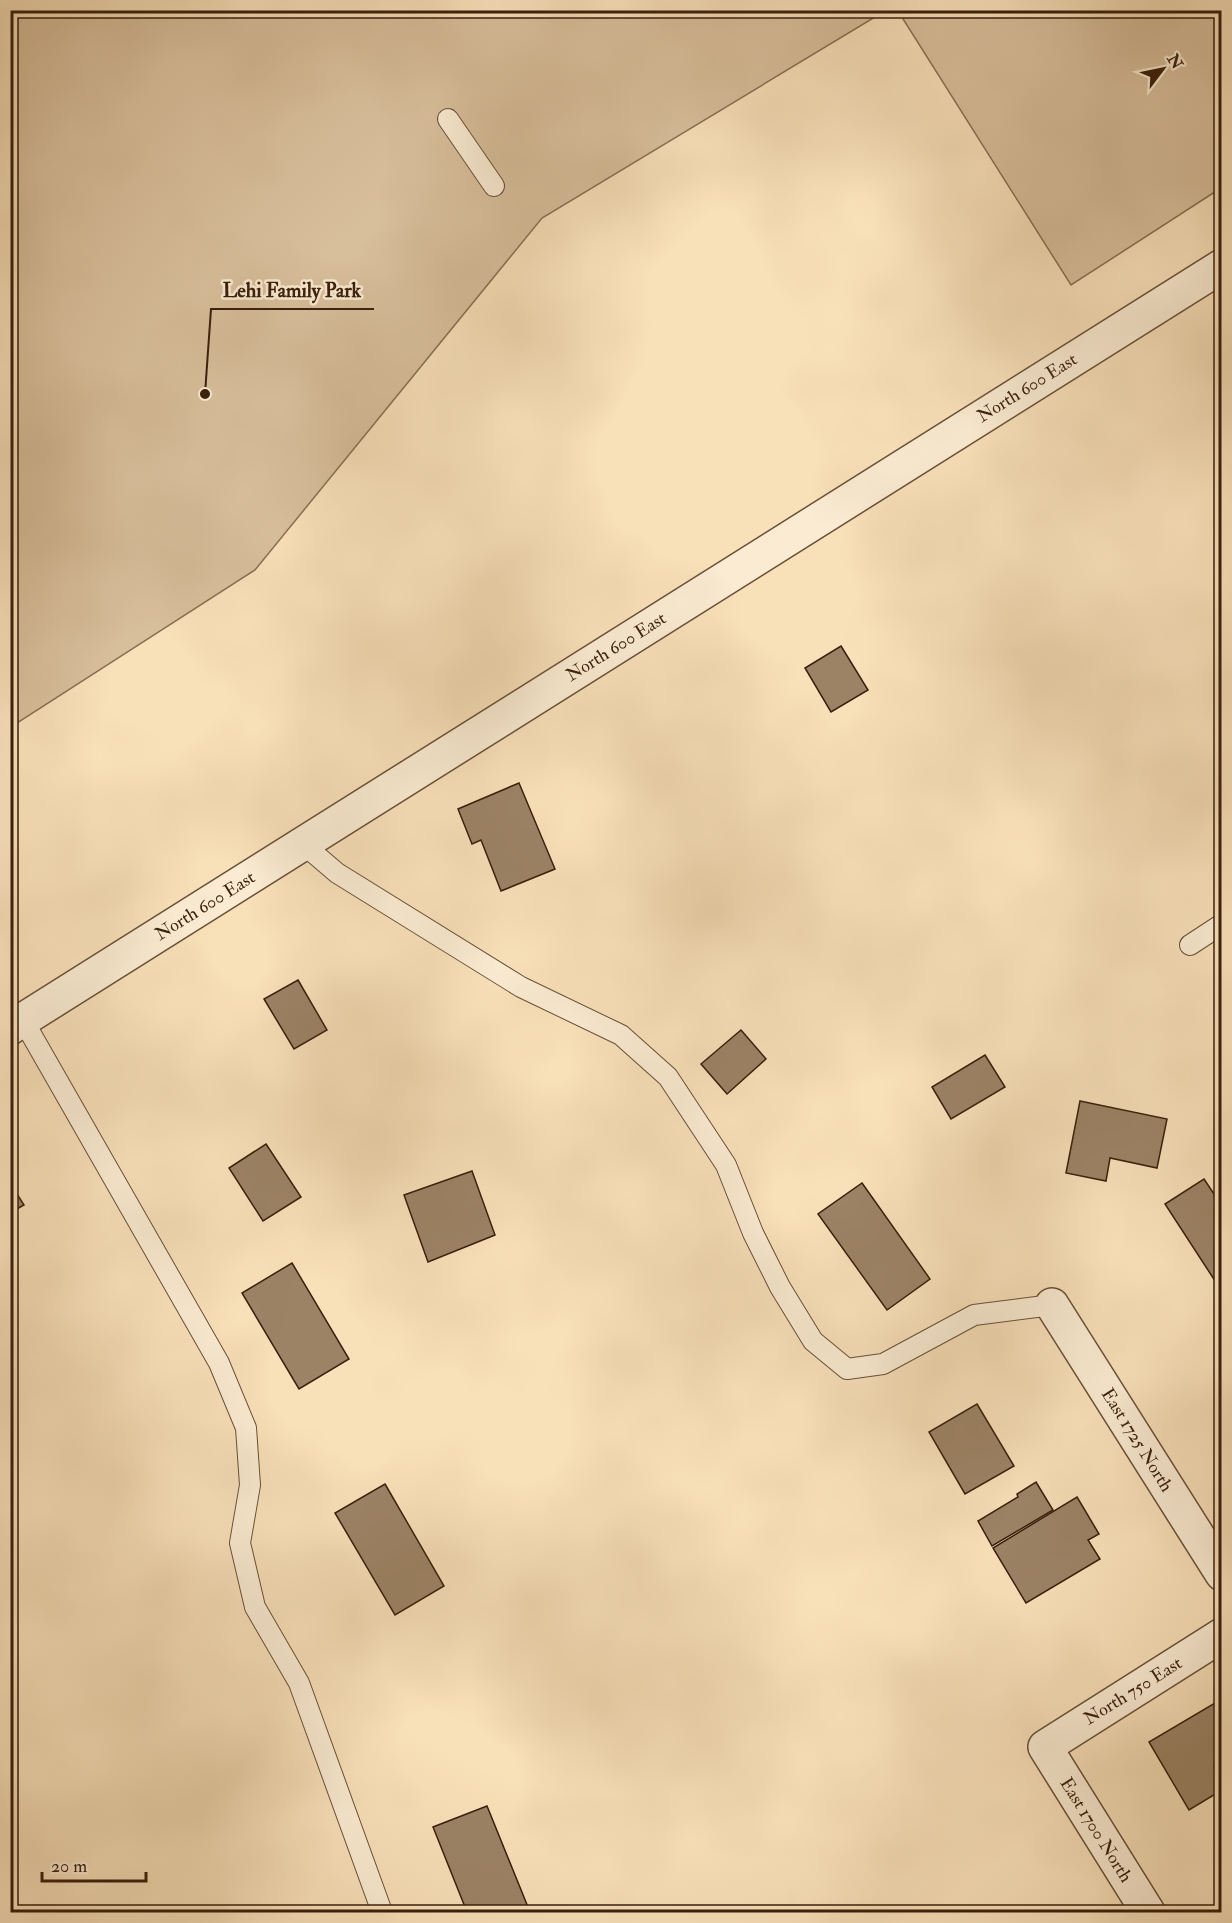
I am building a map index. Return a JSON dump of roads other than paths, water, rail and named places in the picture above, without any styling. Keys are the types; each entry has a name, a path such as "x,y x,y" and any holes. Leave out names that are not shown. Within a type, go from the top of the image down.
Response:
{"street":[{"name":"North 600 East","path":"17,1024 1221,266"},
{"name":"East 1725 North","path":"1052,1305 1221,1574"},
{"name":"North 750 East","path":"1044,1747 1221,1635"},
{"name":"East 1700 North","path":"1044,1747 1148,1912"}],"lane":[{"path":"448,119 494,186"},
{"path":"303,844 337,873 521,987 621,1035 668,1077 726,1165 753,1233 780,1287 813,1341 847,1369 884,1364 974,1315 1052,1305"},
{"path":"1190,945 1221,924"},
{"path":"17,1024 219,1363 246,1428 250,1485 240,1543 255,1607 299,1683 382,1912"}],"place":[{"name":"Lehi Family Park","path":"205,394"}]}
